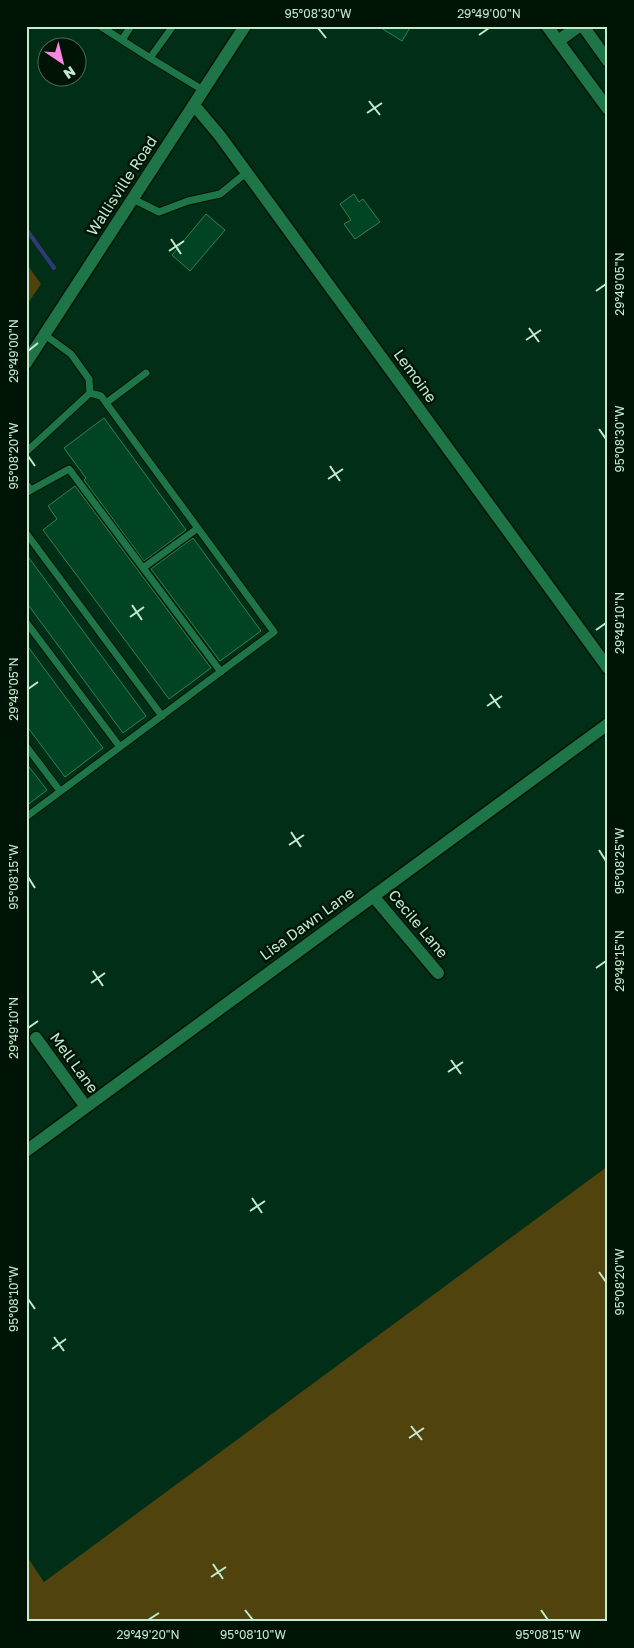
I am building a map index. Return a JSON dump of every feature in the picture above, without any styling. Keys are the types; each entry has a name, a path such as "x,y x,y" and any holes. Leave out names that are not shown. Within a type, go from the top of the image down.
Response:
{"street":[{"name":"Wallisville Road","path":"26,363 245,26"},
{"path":"547,26 608,109"},
{"path":"558,41 581,26 608,61"},
{"name":"Lemoine","path":"194,105 220,136 608,668"},
{"name":"Lisa Dawn Lane","path":"26,1151 608,724"},
{"name":"Cecile Lane","path":"373,896 438,973"},
{"name":"Mell Lane","path":"36,1038 86,1107"}],"lane":[{"path":"100,26 203,90"},
{"path":"122,40 131,26"},
{"path":"150,58 173,26"},
{"path":"133,199 159,212 188,201 220,194 246,173"},
{"path":"44,335 70,354 89,379 90,393"},
{"path":"106,402 146,373"},
{"path":"26,817 274,632 106,402 101,396 90,393"},
{"path":"26,452 90,393"},
{"path":"28,489 69,469 221,672"},
{"path":"143,568 198,528"},
{"path":"26,532 162,716"},
{"path":"26,622 120,747"},
{"path":"26,746 60,792"}],"shaded area":[{"path":"26,263 41,284 26,306"},
{"path":"608,1166 608,1622 26,1622 26,1555 44,1582"}],"building":[{"path":"378,26 411,26 402,41"},
{"path":"354,194 359,202 363,199 380,222 355,239 344,224 351,220 340,204"},
{"path":"206,214 225,230 190,271 172,255"},
{"path":"104,418 186,530 144,561 84,480 86,478 64,448"},
{"path":"75,486 211,668 169,699 43,530 57,519 48,506"},
{"path":"193,538 261,631 220,661 151,569"},
{"path":"26,554 146,716 123,733 26,602"},
{"path":"26,644 103,748 65,777 26,725"},
{"path":"26,763 47,790 26,806"}],"waterway":[{"path":"26,229 54,268"}]}
